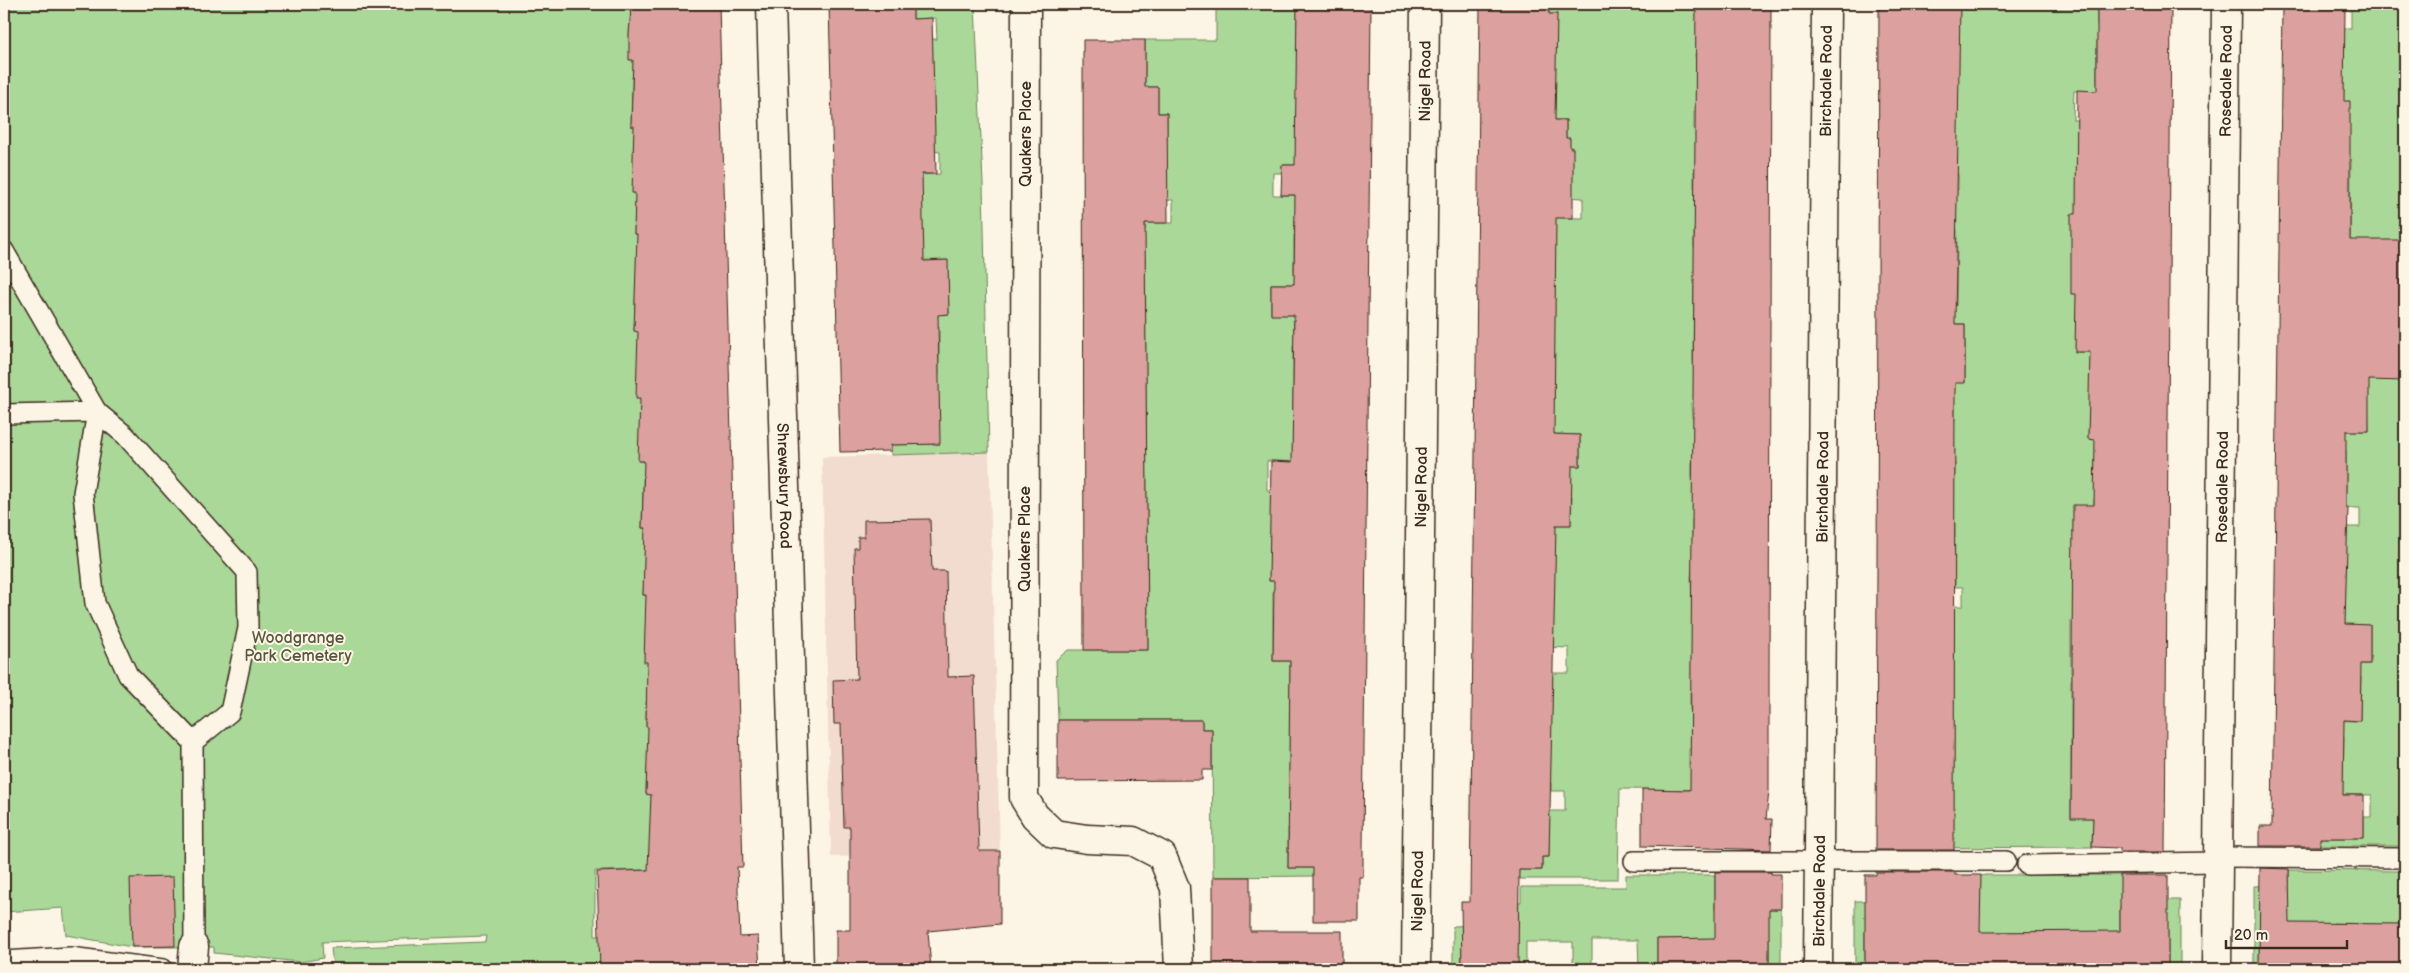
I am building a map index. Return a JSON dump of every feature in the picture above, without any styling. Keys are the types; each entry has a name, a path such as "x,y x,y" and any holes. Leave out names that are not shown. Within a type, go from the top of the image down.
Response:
{"street":[{"name":"Shrewsbury Road","path":"771,4 799,969"},
{"name":"Quakers Place","path":"1026,4 1024,798 1035,816 1054,834 1087,839 1133,841 1162,856 1175,888 1179,969"},
{"name":"Nigel Road","path":"1416,969 1425,4"},
{"name":"Birchdale Road","path":"1818,969 1826,4"},
{"name":"Rosedale Road","path":"2218,969 2226,4"}],"lane":[{"path":"4,251 97,412 125,435 247,572 248,628 230,712 193,742"},
{"path":"4,414 97,412"},
{"path":"97,412 83,493 95,603 128,675 193,742 193,958"},
{"path":"2027,865 2405,858"},
{"path":"1634,861 2006,861"},
{"path":"4,961 70,957 162,969"}],"shaded area":[{"path":"989,452 1000,851 831,857 822,457"}],"green space":[{"name":"Woodgrange Park Cemetery","path":"4,4 664,4 663,9 631,9 629,35 669,61 669,78 632,77 631,126 671,127 673,194 635,208 634,234 658,235 636,281 634,331 676,333 679,399 638,461 681,463 643,479 642,528 682,529 645,545 643,595 684,597 686,663 646,702 646,726 688,728 647,769 646,794 690,796 691,869 595,871 595,936 637,936 695,969 313,969 333,966 331,948 485,942 486,936 322,942 323,958 300,962 214,953 214,947 132,947 66,935 63,908 4,912"},
{"path":"913,4 975,4 983,184 989,452 891,455 891,445 940,444 889,377 939,375 939,327 888,328 888,316 949,314 947,260 887,261 884,176 940,174 940,152 927,151 881,40 937,39 936,18 913,19"},
{"path":"1216,4 1297,4 1297,39 1324,165 1282,165 1281,173 1273,173 1273,195 1295,195 1323,236 1294,235 1294,275 1322,284 1271,284 1271,314 1293,315 1294,335 1321,335 1321,344 1293,345 1293,450 1320,462 1267,461 1267,490 1280,491 1269,581 1291,581 1291,590 1273,590 1273,661 1290,661 1289,807 1316,828 1288,828 1288,868 1316,868 1315,876 1213,877 1212,729 1202,729 1202,720 1058,720 1056,660 1068,650 1148,650 1145,258 1120,230 1145,230 1146,223 1173,223 1173,200 1145,201 1167,140 1167,113 1158,113 1158,87 1145,87 1145,40 1216,40"},
{"path":"1549,4 1695,4 1695,12 1702,12 1703,53 1695,54 1701,111 1694,112 1694,130 1701,130 1701,170 1694,171 1694,188 1700,188 1702,229 1694,229 1694,248 1699,248 1701,287 1694,287 1693,360 1700,402 1691,403 1692,418 1698,418 1699,462 1692,462 1692,476 1698,477 1698,520 1692,520 1692,536 1698,537 1691,577 1696,692 1690,692 1690,710 1696,711 1697,749 1689,749 1689,768 1695,768 1722,790 1620,789 1618,879 1516,879 1516,870 1542,870 1542,857 1549,857 1549,844 1516,811 1565,811 1565,791 1551,791 1551,783 1542,784 1551,673 1569,673 1569,648 1545,647 1518,524 1571,525 1572,496 1519,465 1580,466 1580,435 1553,434 1522,217 1583,218 1583,198 1567,197 1573,148 1570,148 1566,138 1566,120 1522,120 1557,14 1549,14"},
{"path":"1978,4 2097,4 2097,26 2124,26 2097,41 2097,84 2124,91 2074,91 2073,120 2098,120 2079,294 2075,352 2097,352 2089,411 2088,439 2121,440 2094,499 2120,621 2071,621 2071,673 2119,674 2119,680 2071,680 2071,817 2093,818 2092,847 1920,848 1923,606 1963,606 1963,587 1955,587 1955,579 1947,579 1948,538 1955,538 1955,522 1947,522 1947,479 1955,479 1955,463 1948,462 1948,421 1955,420 1955,405 1948,405 1925,383 1965,382 1965,324 1925,324 1948,306 1956,306 1957,231 1949,190 1958,190 1958,174 1950,174 1958,5 1977,6"},
{"path":"2351,4 2405,4 2405,846 2320,846 2320,838 2364,838 2364,817 2372,817 2372,795 2320,794 2320,779 2343,779 2344,737 2321,720 2360,721 2361,677 2321,664 2370,664 2370,625 2321,624 2347,527 2360,527 2360,508 2323,507 2346,492 2346,450 2323,449 2323,431 2369,431 2368,391 2350,259 2351,161 2325,160 2326,28 2351,28"},
{"path":"2289,870 2405,871 2405,924 2397,924 2397,969 2386,969 2386,948 2378,947 2377,924 2333,923 2332,969 2322,969 2322,935 2260,923 2259,969 2254,969 2254,886 2289,885"},
{"path":"1626,875 1715,875 1715,910 1781,909 1781,969 1769,969 1769,937 1723,937 1723,969 1704,969 1704,939 1657,939 1657,969 1639,969 1638,940 1592,940 1592,969 1573,969 1573,942 1526,942 1526,969 1508,969 1508,944 1462,944 1461,969 1453,969 1453,926 1487,925 1487,902 1521,902 1521,887 1626,887"},
{"path":"1985,875 2148,875 2148,900 2180,900 2180,969 2168,969 2168,932 2148,932 2120,906 2120,932 2125,932 2125,969 2103,969 2103,932 2060,932 2060,969 2038,969 2038,932 1995,932 1995,969 1973,969 1973,932 1930,932 1930,969 1908,969 1908,932 1865,932 1865,969 1855,969 1855,901 1887,901"}],"building":[{"path":"664,4 719,4 743,867 737,867 740,937 758,936 760,969 600,969 597,872 648,870 651,795 646,794 648,727 646,727 647,662 644,662 645,528 642,528 644,461 638,461 640,398 636,398 638,332 634,331 637,234 634,234 635,193 632,193 634,126 631,126 633,60 629,60 629,35 631,8 663,9"},
{"path":"829,4 913,4 913,19 932,18 936,174 922,174 924,261 948,260 949,314 938,315 940,444 891,445 891,451 840,452"},
{"path":"1297,4 1371,4 1363,877 1359,877 1359,921 1313,921 1313,868 1288,868 1290,661 1273,661 1274,581 1269,581 1271,461 1292,462 1294,315 1271,315 1271,284 1294,284 1295,195 1281,195 1282,165 1295,165"},
{"path":"1480,4 1549,4 1549,14 1557,14 1555,120 1566,120 1566,138 1570,138 1570,148 1573,148 1573,218 1556,218 1554,434 1580,435 1580,466 1572,466 1571,525 1556,525 1549,857 1542,857 1542,870 1519,870 1518,969 1462,969 1461,902 1470,902"},
{"path":"1696,4 1771,4 1769,791 1766,819 1772,819 1771,850 1642,846 1642,789 1690,790"},
{"path":"1879,4 1960,4 1955,324 1965,324 1965,383 1955,383 1954,850 1876,850"},
{"path":"2097,4 2171,4 2165,852 2120,852 2120,848 2092,847 2093,818 2071,818 2073,505 2094,505 2095,440 2088,439 2090,352 2075,352 2076,294 2071,294 2071,214 2076,214 2077,90 2097,91"},
{"path":"2282,4 2345,4 2344,101 2350,101 2350,240 2405,240 2405,381 2369,380 2369,431 2346,431 2346,507 2348,507 2345,624 2370,625 2370,664 2361,664 2360,721 2344,720 2343,795 2364,795 2364,838 2320,838 2320,846 2260,846 2260,826 2272,826"},
{"path":"1083,40 1145,40 1145,87 1158,87 1158,113 1167,113 1168,223 1145,223 1148,650 1084,650"},
{"path":"930,519 932,571 946,571 948,677 974,676 979,851 1000,851 1000,924 928,931 931,969 836,969 836,930 850,930 850,827 844,827 841,724 834,724 833,680 857,679 854,548 858,548 858,537 864,537 864,520"},
{"path":"1058,720 1202,720 1202,729 1212,729 1212,770 1202,770 1202,780 1058,781"},
{"path":"2260,868 2289,869 2290,923 2405,924 2405,969 2259,969"},
{"path":"1715,872 1771,872 1771,874 1781,874 1781,909 1769,909 1769,969 1657,969 1657,939 1715,938"},
{"path":"1876,872 1955,872 1955,875 1981,875 1980,932 2120,931 2120,875 2168,875 2168,969 1865,969 1865,875 1876,875"},
{"path":"173,877 175,946 132,947 130,878"},
{"path":"1213,877 1250,877 1250,931 1342,931 1342,969 1213,969"}]}
